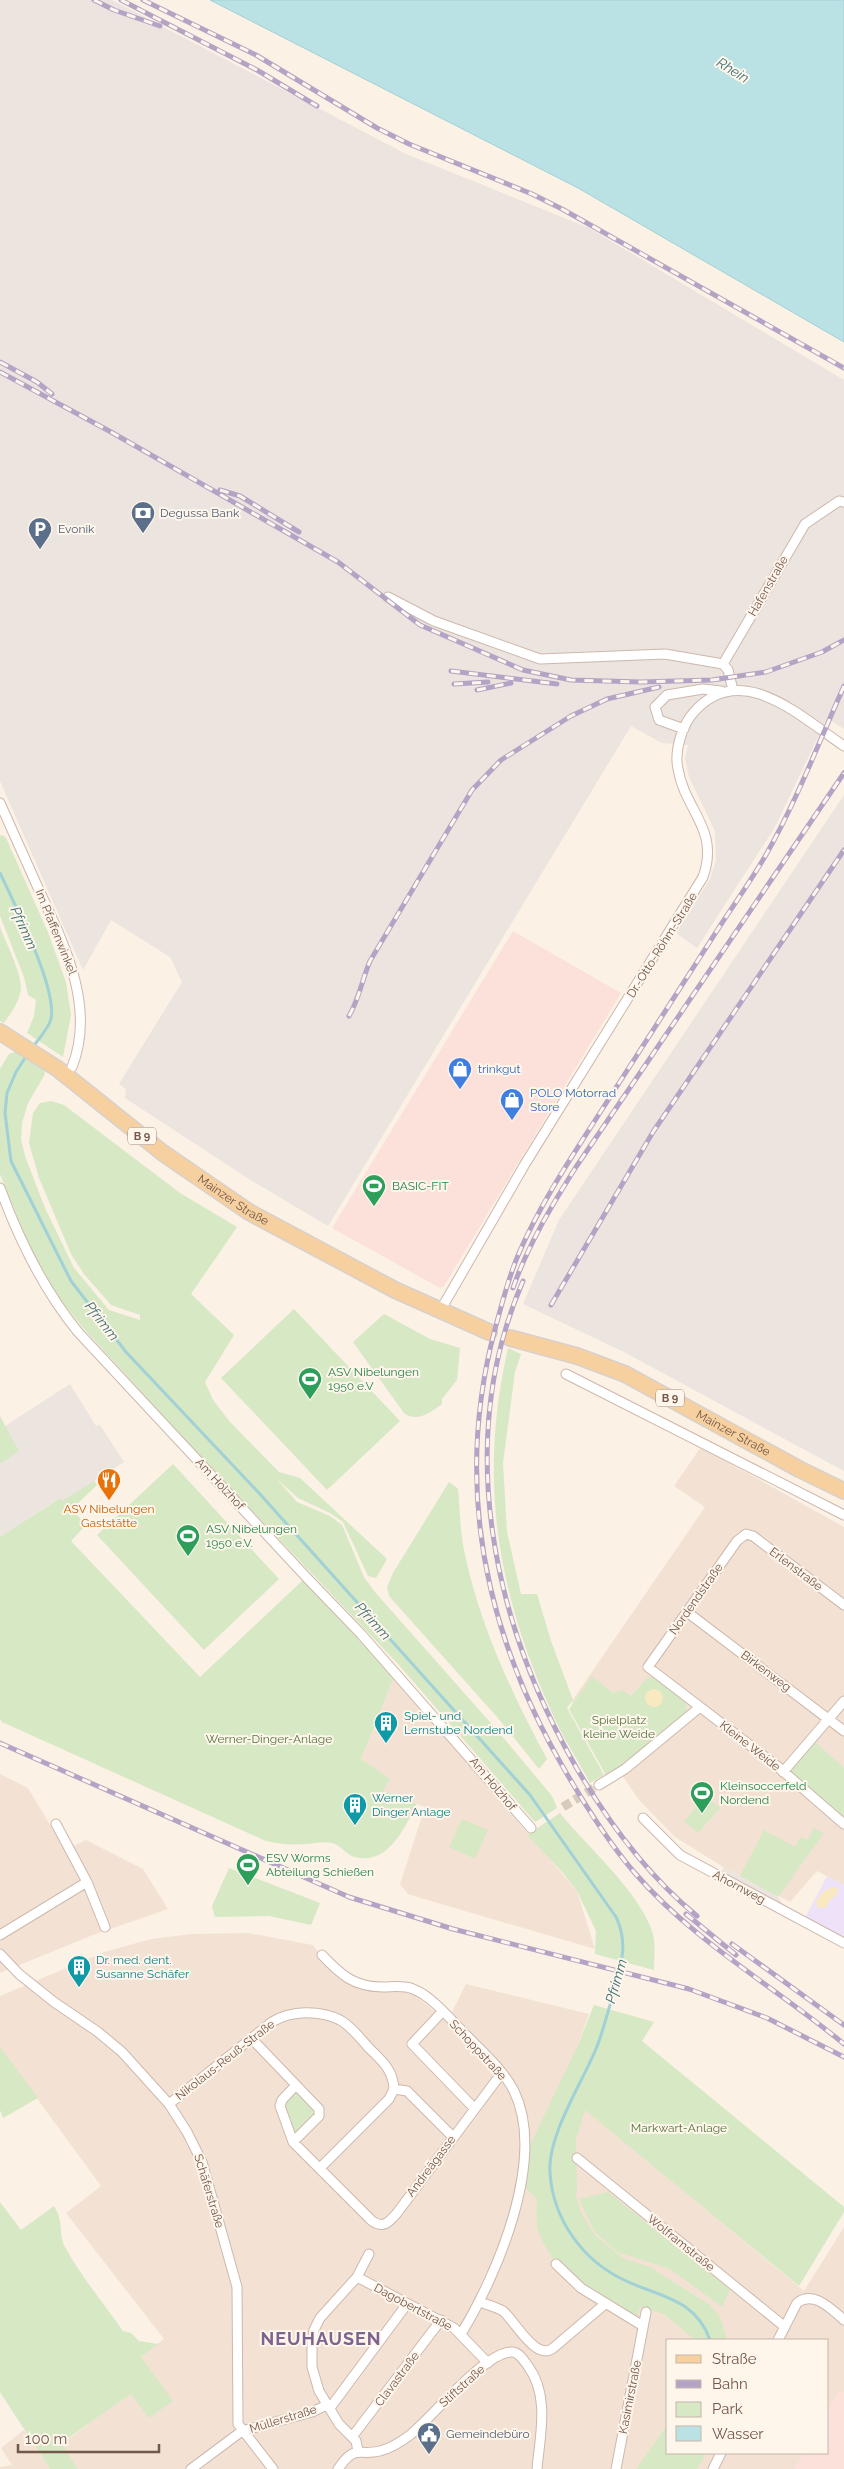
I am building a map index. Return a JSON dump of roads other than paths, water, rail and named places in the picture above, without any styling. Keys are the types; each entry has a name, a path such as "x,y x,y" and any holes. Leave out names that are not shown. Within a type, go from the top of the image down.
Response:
{"main road":[{"name":"Mainzer Straße","path":"1,1034 70,1072 163,1153 249,1212 440,1311 489,1332"},
{"name":"Mainzer Straße","path":"510,1338 578,1356 625,1374 799,1469 844,1491"}],"street":[{"name":"Hafenstraße","path":"723,664 805,524 839,501 844,502"},
{"path":"388,598 434,621 540,658 665,654 723,664 728,670 728,691"},
{"path":"684,729 660,720 655,707 667,695 703,689 750,691 777,701 844,746"},
{"name":"Dr.-Otto-Röhm-Straße","path":"440,1311 526,1164 704,877 708,858 708,842 678,768 678,753 684,729 691,716 700,705 728,691"},
{"name":"Im Pfaffenwinkel","path":"0,803 56,928 76,980 81,1015 79,1045 70,1072"},
{"name":"Am Holzhof","path":"0,1188 25,1249 52,1297 78,1332 361,1634 530,1828"},
{"path":"0,1218 10,1214"},
{"name":"Mainzer Straße","path":"566,1374 844,1515"},
{"name":"Erlenstraße","path":"746,1534 753,1536 844,1605"},
{"name":"Nordendstraße","path":"648,1667 737,1540 746,1534"},
{"name":"Birkenweg","path":"687,1612 844,1731"},
{"name":"Kleine Weide","path":"648,1667 783,1772 844,1824"},
{"path":"783,1772 844,1701"},
{"path":"599,1785 625,1769 700,1707"},
{"name":"Ahornweg","path":"643,1818 680,1855 844,1943"},
{"path":"56,1824 87,1882 105,1927"},
{"path":"0,1935 87,1882"},
{"name":"Schäferstraße","path":"0,1954 19,1974 122,2052 169,2104 187,2132 202,2162 237,2288 238,2419 242,2431 273,2469"},
{"name":"Schoppstraße","path":"322,1955 353,1982 366,1986 414,1989 442,2012 514,2090 524,2124 523,2164 519,2198 480,2302 461,2334"},
{"path":"442,2012 412,2044 475,2109"},
{"name":"Nikolaus-Reuß-Straße","path":"169,2104 272,2022 287,2015 312,2013 334,2018 345,2024 387,2066 393,2077 394,2089"},
{"path":"252,2039 317,2107 320,2113 293,2142"},
{"name":"Andreägasse","path":"320,2168 372,2221 377,2224 387,2224 501,2074"},
{"path":"296,2085 282,2100 280,2106 293,2142 320,2168 389,2099 394,2089 407,2092 453,2137"},
{"name":"Wolframstraße","path":"577,2158 785,2327"},
{"path":"338,2469 349,2456 358,2451 352,2437 339,2424 328,2406 314,2377 312,2336 320,2318 357,2277 369,2254"},
{"path":"556,2264 581,2288 643,2326"},
{"name":"Dagobertstraße","path":"357,2277 441,2320 461,2334 488,2363"},
{"path":"779,2339 797,2303 806,2298 818,2300 844,2320"},
{"path":"480,2302 502,2311 530,2342 540,2351 545,2352 552,2349 605,2304"},
{"name":"Müllerstraße","path":"191,2469 242,2431 328,2406 407,2304"},
{"name":"Kasimirstraße","path":"616,2469 646,2312"},
{"name":"Clavastraße","path":"352,2437 441,2320"},
{"name":"Stiftstraße","path":"358,2451 382,2451 401,2441 488,2363 500,2355 514,2352 522,2359 538,2382 542,2407 537,2469"},
{"path":"713,2469 720,2454"}],"water":[{"name":"Rhein","path":"210,0 844,0 844,342 578,188"}],"waterway":[{"name":"Pfrimm","path":"0,873 34,948 49,991 52,1009 50,1022 32,1048"},
{"name":"Pfrimm","path":"27,1055 16,1072 7,1093 5,1113 11,1161 71,1281 126,1352 259,1493 530,1795 616,1917 620,1926 623,1944 620,1969 599,2041 554,2143 550,2173 552,2190 557,2206 572,2236 595,2261 609,2272 624,2280 663,2295 685,2307 695,2315 710,2339"}],"tunnel":[{"path":"563,1807 599,1785"}],"railway":[{"path":"94,0 114,10 160,26"},
{"path":"121,0 257,70 317,106"},
{"path":"143,0 256,55 377,128 409,144 532,194 562,209 844,368"},
{"path":"0,362 37,382 52,394"},
{"path":"0,372 111,432 338,562 420,625 523,670 571,680 641,682 712,680 766,672 822,652 844,640"},
{"path":"220,490 240,496 299,532"},
{"path":"451,671 557,684"},
{"path":"454,684 488,682"},
{"path":"477,690 511,683"},
{"path":"844,686 798,792 767,853 569,1161 547,1197 528,1234 512,1272 495,1329 483,1388 477,1446 478,1503 484,1559 497,1614 515,1668 539,1721 582,1799 615,1849 657,1897 708,1942 844,2044"},
{"path":"349,1016 370,961 472,790 501,760 571,716 607,699 659,687"},
{"path":"513,1288 533,1241 576,1167 844,773"},
{"path":"551,1305 653,1132 844,850"},
{"path":"523,1281 502,1342 490,1403 487,1466 492,1529 504,1591 523,1652 547,1711 588,1788 615,1828 645,1865 697,1916"},
{"path":"0,1743 349,1897 453,1929 689,1989 767,2018 844,2057"},
{"path":"686,1914 736,1955"},
{"path":"732,1944 844,2025"}],"place":[{"name":"Degussa Bank","path":"143,534"},
{"name":"Evonik","path":"40,550"},
{"name":"trinkgut","path":"460,1090"},
{"name":"POLO Motorrad Store","path":"512,1121"},
{"name":"BASIC-FIT","path":"374,1207"},
{"name":"ASV Nibelungen 1950 e.V","path":"310,1400"},
{"name":"ASV Nibelungen Gaststätte","path":"109,1501"},
{"name":"ASV Nibelungen 1950 e.V.","path":"188,1557"},
{"name":"Spiel- und Lernstube Nordend","path":"386,1744"},
{"name":"Kleinsoccerfeld Nordend","path":"702,1814"},
{"name":"Werner Dinger Anlage","path":"355,1826"},
{"name":"ESV Worms Abteilung Schießen","path":"248,1886"},
{"name":"Dr. med. dent. Susanne Schäfer","path":"79,1988"},
{"name":"Gemeindebüro","path":"429,2455"}],"district":[{"name":"NEUHAUSEN","path":"321,2339"}],"park label":[{"name":"Spielplatz kleine Weide","path":"619,1727"},
{"name":"Werner-Dinger-Anlage","path":"269,1739"},
{"name":"Markwart-Anlage","path":"679,2128"}]}
